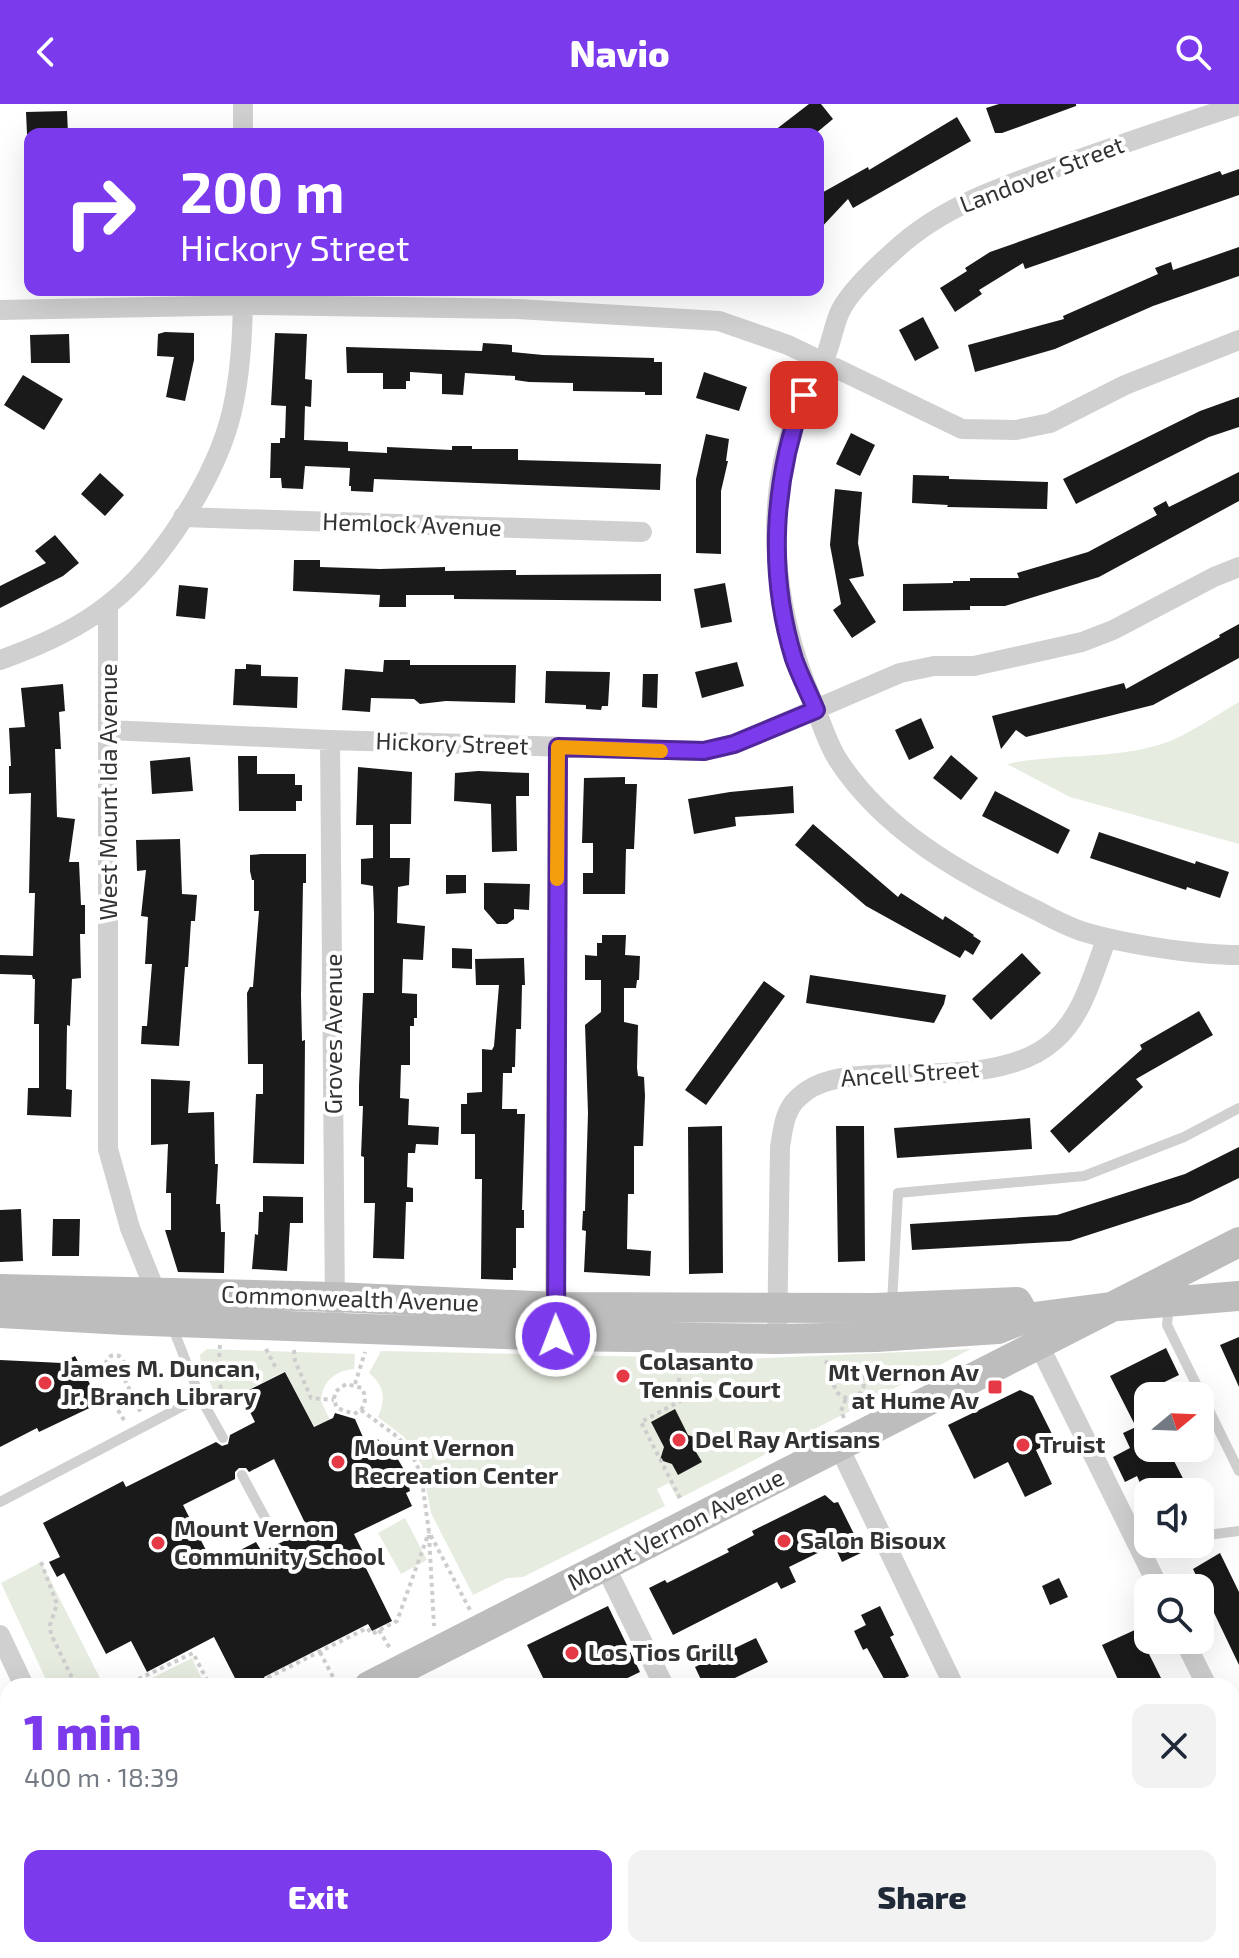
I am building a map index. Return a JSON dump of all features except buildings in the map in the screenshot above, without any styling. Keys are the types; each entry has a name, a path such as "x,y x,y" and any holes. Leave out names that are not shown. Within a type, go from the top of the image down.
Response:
{"street":[{"path":"243,104 243,128"},
{"name":"Landover Street","path":"1239,105 1002,187 946,212 894,250 840,310 823,363 804,395 792,430 781,485 776,555 783,613 795,660 837,758 892,820 924,847 989,887 1077,930 1107,938 1216,955 1239,955"},
{"path":"0,660 67,630 108,605 145,567 183,517 217,456 231,414 238,378 243,297"},
{"path":"0,310 243,297 719,321 788,345 962,429 1016,430 1050,423 1125,385 1239,340"},
{"name":"Hemlock Avenue","path":"183,517 642,532"},
{"name":"Hickory Street","path":"109,730 704,751 734,744 900,673 934,666 974,666 1082,642 1113,630 1239,567"},
{"name":"West Mount Ida Avenue","path":"108,605 108,1149 130,1228 155,1293 170,1322"},
{"name":"Groves Avenue","path":"330,740 334,1328"},
{"path":"556,1321 558,747"},
{"name":"Ancell Street","path":"777,1339 780,1147 784,1118 798,1097 827,1080 985,1069 1034,1054 1053,1042 1077,1014 1107,938"},
{"name":"Mount Vernon Avenue","path":"385,1678 606,1568 842,1432 1039,1346 1239,1242"},
{"name":"Commonwealth Avenue","path":"0,1289 335,1297 556,1321 777,1339 881,1318"},
{"name":"Commonwealth Avenue","path":"0,1313 334,1328 556,1321 776,1308 998,1329 1026,1318 1118,1306 1239,1296"},
{"path":"1026,1318 1134,1527"},
{"path":"842,1432 950,1678"},
{"path":"606,1568 660,1678"},
{"path":"0,1635 20,1678"},
{"path":"1191,1654 1203,1678"}],"lane":[{"path":"881,1318 898,1193 1084,1176 1184,1137 1239,1108"},
{"path":"1169,1301 1167,1325 1239,1471"},
{"path":"170,1322 200,1397 223,1438"},
{"path":"0,1502 200,1397"},
{"path":"242,1475 271,1529"},
{"path":"1214,1534 1239,1531"}],"path":[{"path":"220,1345 218,1375 223,1398"},
{"path":"265,1347 277,1370"},
{"path":"294,1348 295,1361 311,1398 334,1400"},
{"path":"355,1384 366,1350"},
{"path":"121,1372 107,1370 106,1364 111,1356 122,1358 124,1364 121,1372 142,1413"},
{"path":"677,1359 684,1399 641,1422 682,1502"},
{"path":"852,1368 864,1378 864,1386 854,1398 846,1398 839,1395 834,1381 838,1373 852,1368"},
{"path":"346,1384 362,1388 365,1395 365,1404 354,1414 345,1415 334,1400 339,1388 346,1384"},
{"path":"842,1432 841,1411 846,1398"},
{"path":"114,1403 126,1424"},
{"path":"361,1410 399,1438 413,1457 423,1486 429,1532 434,1628"},
{"path":"429,1532 470,1610"},
{"path":"269,1678 367,1628 372,1634 397,1621 429,1532"},
{"path":"41,1562 57,1604 50,1625 51,1634 72,1678"},
{"path":"379,1629 391,1650"},
{"path":"320,1652 333,1678"},
{"path":"141,1678 193,1653 206,1678"}],"shaded area":[{"path":"1239,702 1239,844 1070,797 1007,764 1123,752 1162,744 1191,731"},
{"path":"207,1349 355,1354 354,1369 335,1375 327,1383 321,1401 330,1420 314,1426 285,1371 220,1404 201,1364 200,1355"},
{"path":"971,1349 678,1499 669,1483 657,1489 665,1506 523,1577 507,1578 473,1595 431,1513 422,1465 404,1437 378,1417 382,1393 369,1373 381,1351 746,1359"},
{"path":"405,1518 427,1560 401,1574 378,1533"},
{"path":"41,1562 100,1678 45,1678 1,1583"},
{"path":"192,1658 201,1678 152,1678"}],"slow traffic":[{"path":"557,879 558,747 661,751"}],"place":[{"name":"Colasanto Tennis Court","path":"623,1376"},
{"name":"James M. Duncan, Jr. Branch Library","path":"45,1383"},
{"name":"Mt Vernon Av at Hume Av","path":"995,1387"},
{"name":"Del Ray Artisans","path":"679,1440"},
{"name":"Truist","path":"1023,1445"},
{"name":"Mount Vernon Recreation Center","path":"338,1462"},
{"name":"Salon Bisoux","path":"784,1541"},
{"name":"Mount Vernon Community School","path":"158,1543"},
{"name":"Los Tios Grill","path":"572,1653"}],"route":[{"path":"556,1336 558,747 704,751 734,744 816,710 795,660 783,613 776,555 777,518 785,458 804,395"}]}
